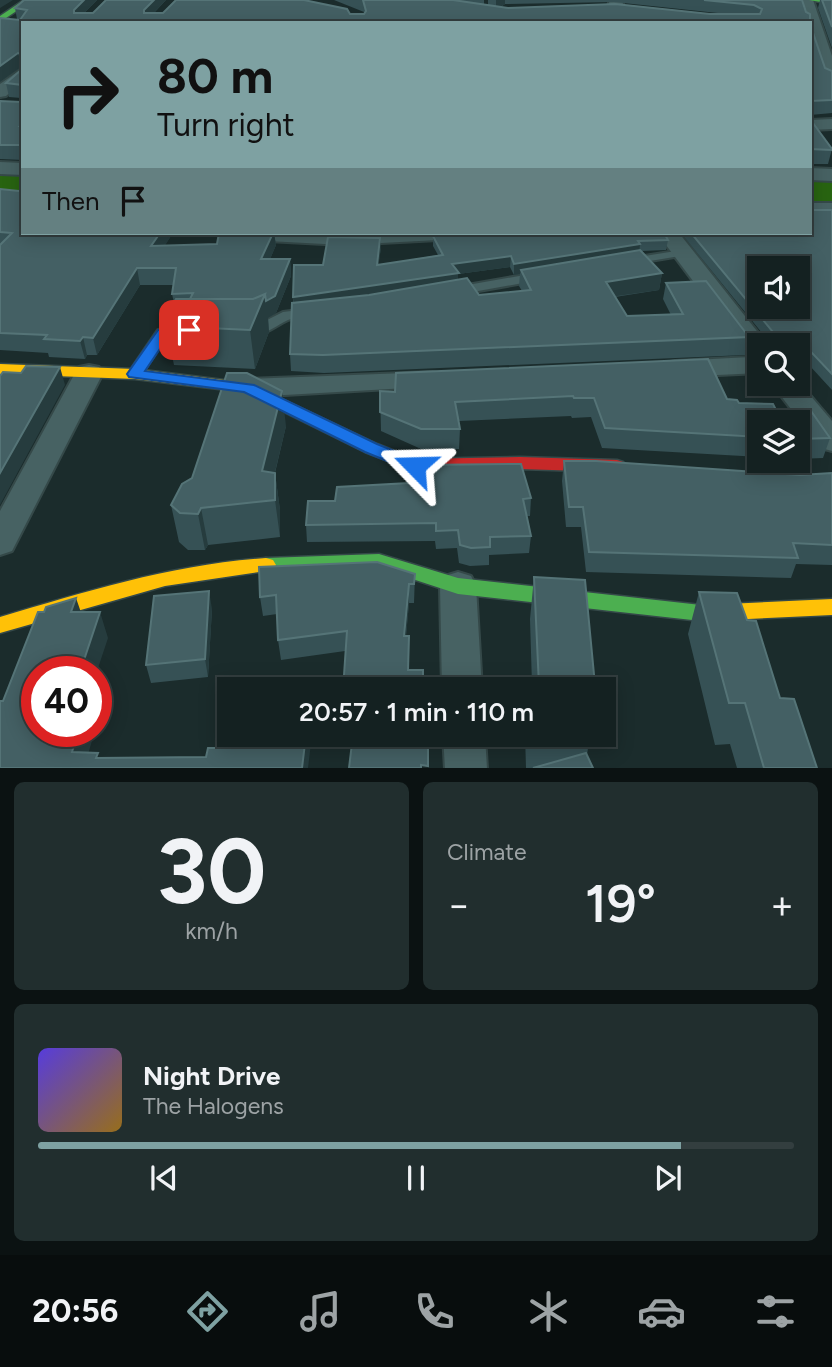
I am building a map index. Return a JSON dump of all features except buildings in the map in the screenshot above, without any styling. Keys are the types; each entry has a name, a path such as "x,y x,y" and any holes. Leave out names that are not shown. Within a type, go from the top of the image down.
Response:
{"street":[{"path":"0,22 29,0"},
{"path":"806,0 810,21"},
{"path":"813,0 832,2"},
{"path":"610,6 641,12"},
{"path":"610,6 623,21"},
{"path":"0,22 21,25"},
{"path":"812,79 832,79 813,35"},
{"path":"0,92 21,76"},
{"path":"812,125 832,124"},
{"path":"812,174 832,175"},
{"path":"812,209 832,209"},
{"path":"275,235 328,239 381,239 419,235"},
{"path":"675,243 747,335"},
{"path":"649,370 747,366"},
{"path":"0,369 135,374 248,388 455,379"},
{"path":"0,542 89,373"},
{"path":"248,388 371,448 415,466 520,463 634,467"},
{"path":"796,396 832,441"},
{"path":"0,625 162,579 238,566 379,561 458,586 701,613 832,607"},
{"path":"458,586 462,677"},
{"path":"465,747 466,768"}],"lane":[{"path":"614,264 675,243"},
{"path":"437,294 546,276"},
{"path":"231,330 258,331 287,315 315,312"},
{"path":"135,374 163,333 204,329"}],"waterway":[{"path":"0,181 21,183"},
{"path":"812,191 832,191"}],"traffic: fast":[{"path":"0,20 29,0"},
{"path":"813,0 832,2"},
{"path":"266,565 379,561 458,586 701,613 727,612"}],"traffic: slow":[{"path":"0,369 135,374 248,388 371,448 414,465"},
{"path":"0,625 165,579 232,567 266,565"},
{"path":"727,612 832,607"}],"traffic: jam":[{"path":"414,465 520,463 617,466"}],"route":[{"path":"189,330 163,333 135,374 248,388 371,448 415,466"}]}
